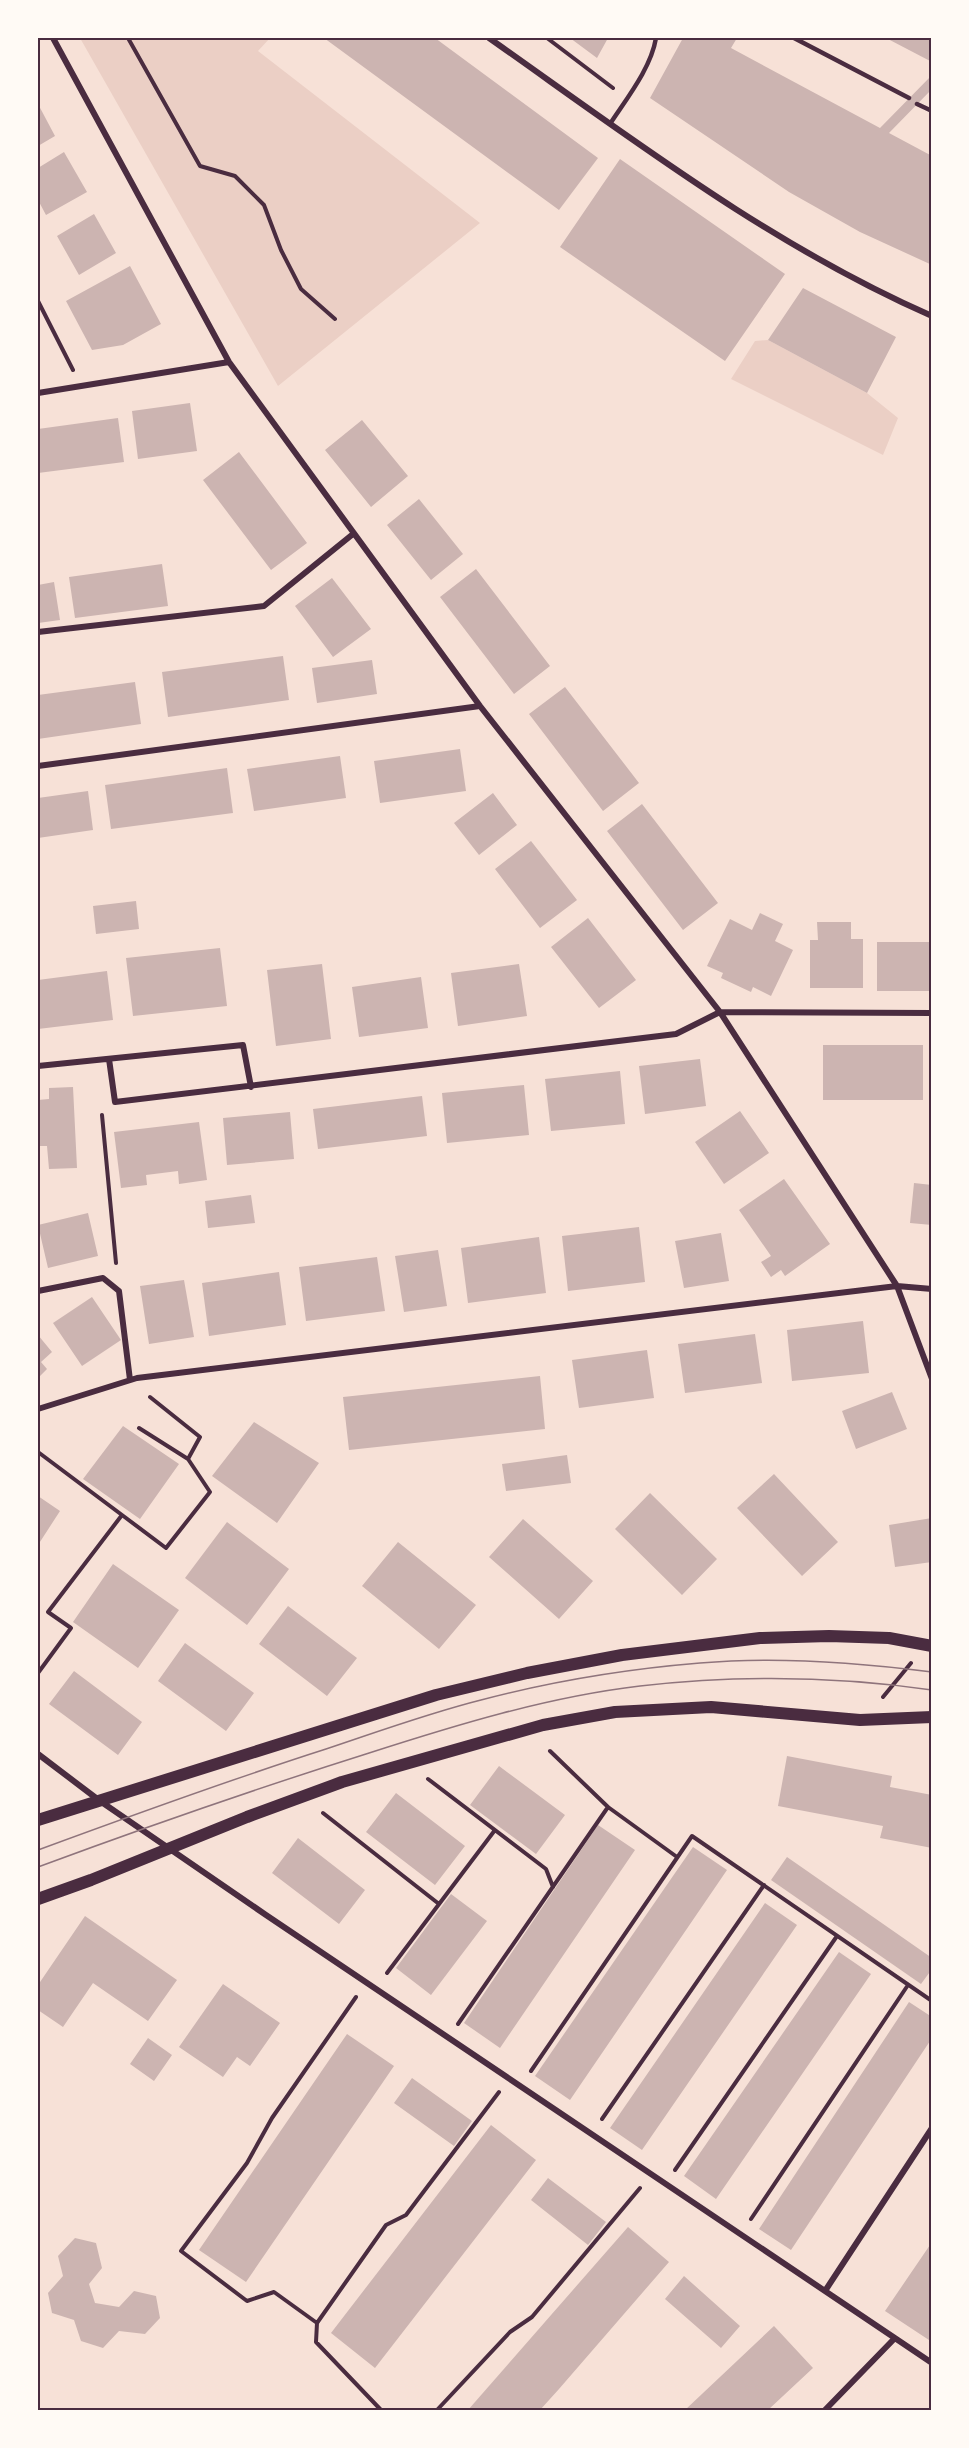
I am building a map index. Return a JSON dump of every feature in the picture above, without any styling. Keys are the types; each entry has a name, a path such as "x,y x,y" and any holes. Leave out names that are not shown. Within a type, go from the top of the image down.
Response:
{"main road":[{"path":"38,1820 435,1695 527,1673 611,1657 760,1638 829,1636 889,1638 932,1646"},
{"path":"38,1899 342,1782 543,1725 615,1712 711,1707 860,1720 932,1717"}],"street":[{"path":"52,38 229,362 480,706 720,1012 897,1286 932,1378"},
{"path":"489,38 610,124 720,197 824,262 932,316"},
{"path":"38,393 229,362"},
{"path":"38,632 264,606 353,534"},
{"path":"38,766 480,706"},
{"path":"109,1059 115,1102 676,1034 720,1012 932,1013"},
{"path":"38,1066 243,1045 251,1087"},
{"path":"38,1291 103,1278 119,1291 130,1380"},
{"path":"38,1409 130,1380 897,1286 932,1289"},
{"path":"38,1754 100,1801 932,2363"},
{"path":"825,2291 932,2128"},
{"path":"825,2410 894,2339"}],"lane":[{"path":"610,124 627,99 655,46 656,38"},
{"path":"794,38 909,99"},
{"path":"917,104 932,111"}],"path":[{"path":"128,38 200,166 235,176 264,205 281,250 301,289 334,319"},
{"path":"546,38 627,99"},
{"path":"38,301 82,386"},
{"path":"101,1106 119,1291"},
{"path":"130,1380 200,1437 188,1459"},
{"path":"38,1452 166,1548 210,1492 188,1459 139,1428"},
{"path":"38,1673 71,1628 48,1611 122,1515"},
{"path":"906,1656 916,1658 882,1699 914,1704 916,1718"},
{"path":"550,1751 608,1807 677,1857"},
{"path":"427,1779 546,1869 553,1887"},
{"path":"448,2037 608,1807"},
{"path":"322,1813 439,1904"},
{"path":"375,1988 495,1830"},
{"path":"521,2086 692,1836 932,2001"},
{"path":"592,2134 764,1885"},
{"path":"666,2184 837,1936"},
{"path":"317,2323 274,2292 247,2301 182,2251 247,2163 272,2118 366,1982"},
{"path":"741,2235 908,1985"},
{"path":"381,2410 316,2342 317,2323 386,2225 406,2215 509,2078"},
{"path":"437,2410 510,2332 532,2317 652,2175"}],"shaded area":[{"path":"80,38 270,38 258,51 480,223 278,386"},
{"path":"768,340 867,393 898,418 883,455 731,379 755,341"}],"building":[{"path":"324,38 435,38 598,158 559,210"},
{"path":"570,38 608,38 597,58"},
{"path":"683,38 737,38 731,48 880,128 932,75 932,89 889,133 932,156 932,265 860,232 789,192 650,98"},
{"path":"886,38 932,38 932,62"},
{"path":"38,104 55,136 38,146"},
{"path":"64,152 87,192 46,215 38,200 38,168"},
{"path":"620,159 785,274 725,361 560,247"},
{"path":"94,214 116,253 79,275 57,236"},
{"path":"130,266 161,324 123,345 92,350 66,301"},
{"path":"803,288 896,337 867,393 768,340"},
{"path":"190,403 197,451 138,459 132,411"},
{"path":"118,418 124,462 38,473 38,429"},
{"path":"362,420 408,476 371,507 325,450"},
{"path":"239,452 307,543 271,570 203,480"},
{"path":"419,499 463,554 431,580 387,525"},
{"path":"162,564 168,606 75,618 69,577"},
{"path":"476,569 550,666 514,694 440,597"},
{"path":"332,578 371,629 333,657 295,606"},
{"path":"54,582 60,620 38,623 38,585"},
{"path":"283,656 289,700 168,717 162,672"},
{"path":"372,660 377,694 317,703 312,668"},
{"path":"135,682 141,724 38,739 38,695"},
{"path":"565,687 639,783 603,811 529,714"},
{"path":"460,749 466,791 380,803 374,761"},
{"path":"340,756 346,798 254,811 247,769"},
{"path":"227,768 233,813 111,829 105,785"},
{"path":"88,791 93,830 38,838 38,798"},
{"path":"493,793 517,825 479,855 454,823"},
{"path":"642,804 718,903 683,930 607,831"},
{"path":"531,841 577,900 540,928 495,869"},
{"path":"136,901 139,929 96,934 93,906"},
{"path":"760,913 783,924 775,941 793,950 771,996 753,987 751,992 721,978 723,973 707,966 730,919 752,930"},
{"path":"588,918 636,980 599,1008 551,947"},
{"path":"817,922 851,922 851,939 863,939 863,988 810,988 810,940 818,940"},
{"path":"877,942 932,942 932,991 877,991"},
{"path":"220,948 227,1006 133,1016 126,958"},
{"path":"322,964 331,1039 276,1046 267,970"},
{"path":"519,964 527,1016 458,1026 451,973"},
{"path":"107,971 113,1020 38,1029 38,980"},
{"path":"421,977 428,1028 359,1037 352,987"},
{"path":"823,1045 923,1045 923,1100 823,1100"},
{"path":"700,1059 706,1106 645,1114 639,1066"},
{"path":"620,1071 625,1124 551,1131 545,1079"},
{"path":"524,1085 529,1135 447,1143 442,1093"},
{"path":"73,1087 77,1168 49,1169 47,1146 38,1146 38,1100 49,1099 49,1088"},
{"path":"422,1096 427,1136 318,1149 313,1109"},
{"path":"740,1111 769,1153 724,1184 695,1142"},
{"path":"290,1112 294,1159 227,1165 223,1118"},
{"path":"199,1122 207,1180 179,1184 178,1171 146,1175 147,1185 121,1188 114,1132"},
{"path":"784,1179 830,1244 785,1276 781,1270 771,1277 761,1262 771,1256 739,1210"},
{"path":"914,1183 932,1185 932,1225 910,1223"},
{"path":"251,1195 255,1223 208,1228 205,1201"},
{"path":"88,1213 98,1256 48,1268 38,1225"},
{"path":"639,1227 645,1282 568,1291 562,1236"},
{"path":"721,1233 729,1281 684,1288 675,1241"},
{"path":"539,1237 546,1293 468,1303 461,1248"},
{"path":"438,1250 447,1306 404,1312 395,1256"},
{"path":"377,1257 385,1311 306,1321 299,1267"},
{"path":"279,1272 286,1325 209,1336 202,1283"},
{"path":"184,1280 194,1337 149,1344 140,1286"},
{"path":"92,1297 121,1340 82,1366 53,1323"},
{"path":"863,1321 869,1373 792,1381 787,1330"},
{"path":"755,1334 762,1383 685,1393 678,1344"},
{"path":"38,1335 52,1352 41,1362 47,1369 38,1378"},
{"path":"647,1350 654,1398 579,1408 572,1360"},
{"path":"540,1376 545,1429 349,1450 343,1397"},
{"path":"892,1392 907,1429 856,1449 842,1411"},
{"path":"254,1422 319,1463 277,1523 212,1476"},
{"path":"123,1426 179,1464 140,1519 83,1479"},
{"path":"567,1455 571,1483 506,1491 502,1464"},
{"path":"774,1474 838,1542 802,1576 737,1508"},
{"path":"650,1493 717,1559 682,1595 615,1529"},
{"path":"38,1496 60,1511 38,1545"},
{"path":"932,1518 932,1562 895,1567 889,1525"},
{"path":"523,1519 593,1581 559,1619 489,1557"},
{"path":"227,1522 289,1569 247,1625 185,1578"},
{"path":"398,1542 476,1605 439,1649 362,1586"},
{"path":"113,1564 179,1610 138,1668 73,1622"},
{"path":"288,1606 357,1658 327,1696 259,1644"},
{"path":"185,1643 254,1693 226,1731 158,1681"},
{"path":"74,1671 142,1722 118,1755 49,1704"},
{"path":"787,1756 892,1776 890,1787 932,1795 932,1848 880,1838 883,1826 778,1806"},
{"path":"499,1766 565,1815 536,1854 470,1805"},
{"path":"396,1793 465,1846 435,1885 366,1832"},
{"path":"598,1825 635,1850 500,2048 464,2023"},
{"path":"298,1838 365,1890 339,1924 272,1873"},
{"path":"693,1847 727,1870 570,2100 535,2076"},
{"path":"787,1857 932,1958 932,1969 921,1984 771,1880"},
{"path":"451,1894 487,1921 431,1995 396,1968"},
{"path":"765,1903 797,1925 642,2150 610,2128"},
{"path":"85,1916 177,1980 148,2021 93,1983 63,2027 38,2010 38,1985"},
{"path":"839,1952 871,1974 716,2199 684,2176"},
{"path":"223,1984 280,2023 250,2066 237,2057 223,2077 179,2047"},
{"path":"909,2002 932,2017 932,2038 791,2250 759,2229"},
{"path":"347,2034 394,2066 246,2282 199,2250"},
{"path":"148,2038 172,2055 154,2081 130,2064"},
{"path":"412,2078 472,2121 454,2146 394,2103"},
{"path":"491,2125 536,2160 375,2368 331,2333"},
{"path":"548,2178 606,2222 588,2245 531,2200"},
{"path":"628,2227 669,2262 559,2389 540,2410 468,2410"},
{"path":"75,2238 96,2243 102,2268 89,2284 95,2303 119,2307 134,2291 156,2296 160,2318 145,2334 119,2331 103,2348 81,2341 74,2320 52,2313 48,2293 63,2276 58,2256"},
{"path":"932,2242 932,2342 885,2311"},
{"path":"684,2276 740,2326 721,2348 665,2299"},
{"path":"774,2326 813,2368 768,2410 685,2410"}],"tram line":[{"path":"38,1850 217,1785 423,1717 508,1693 563,1682 618,1672 758,1660 845,1663 932,1672"},
{"path":"38,1867 119,1837 400,1743 502,1713 571,1697 676,1682 749,1679 859,1682 932,1690"}]}
